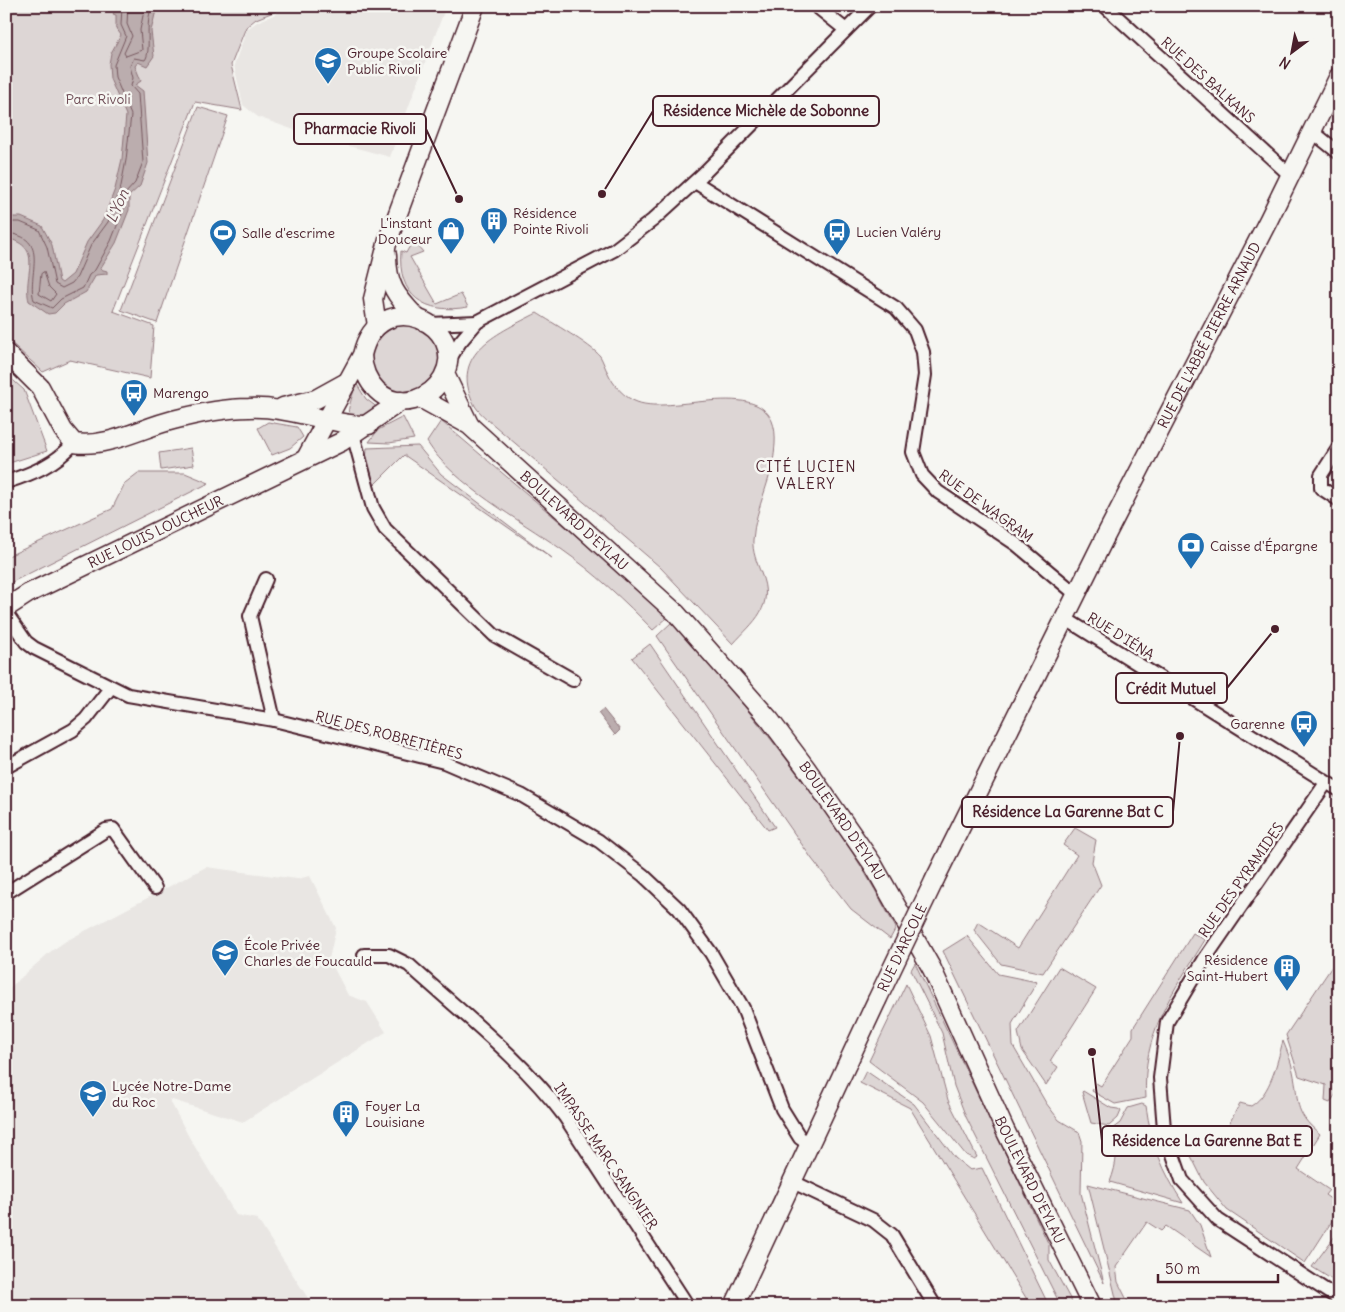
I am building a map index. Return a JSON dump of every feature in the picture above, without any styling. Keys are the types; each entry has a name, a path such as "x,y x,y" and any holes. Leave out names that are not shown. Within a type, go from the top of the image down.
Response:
{"main road":[{"path":"377,326 373,299 388,240 475,6"},
{"name":"RUE DE L'ABBÉ PIERRE ARNAUD","path":"1077,595 1313,132 1339,76"},
{"path":"388,240 387,272 396,296 440,334 446,348 446,368 431,392 420,398 401,401 382,394 368,380 363,368 362,355 365,342 377,326 395,316 423,320"},
{"path":"6,353 40,387 63,430 74,443 90,446 174,419 247,408 279,408 316,399 345,383"},
{"path":"306,458 328,420 345,383 362,355"},
{"name":"BOULEVARD D'EYLAU","path":"446,368 469,425"},
{"name":"BOULEVARD D'EYLAU","path":"420,398 469,425 676,613 770,720 827,796 872,864 932,969 1005,1130 1092,1306"},
{"name":"RUE LOUIS LOUCHEUR","path":"6,608 29,593 353,434 401,401"},
{"path":"279,408 350,425 368,425"},
{"name":"RUE D'ARCOLE","path":"734,1306 935,879 1077,595"}],"street":[{"path":"816,6 846,30"},
{"path":"446,368 460,342 477,322 614,250 653,220 695,182 870,6"},
{"name":"RUE DES BALKANS","path":"1105,6 1290,175"},
{"path":"1313,132 1339,152"},
{"name":"RUE DE WAGRAM","path":"695,182 896,308 915,330 923,352 925,375 913,452 922,475 938,492 1003,534 1077,595"},
{"path":"423,320 477,322"},
{"path":"353,434 372,508 385,529 494,635 573,680"},
{"path":"6,482 32,474 64,455 74,443"},
{"path":"1339,447 1320,475 1321,488 1339,500"},
{"path":"266,579 250,616 274,720"},
{"name":"RUE DES ROBRETIÈRES","path":"6,613 26,642 34,648 111,687 146,699 274,720 451,765 521,796 599,841 643,874 679,909 711,953 743,1008 782,1109 800,1138 810,1145"},
{"name":"RUE D'IÉNA","path":"1066,619 1339,790"},
{"path":"6,767 73,730 86,719 111,687"},
{"name":"RUE DES PYRAMIDES","path":"1326,782 1204,960 1167,1022 1160,1078 1164,1128 1182,1180 1218,1220 1339,1299"},
{"path":"6,893 106,830 113,829 155,888"},
{"name":"IMPASSE MARC SANGNIER","path":"364,955 389,955 409,966 526,1070 565,1117 688,1306"},
{"path":"793,1182 873,1220 892,1235 935,1306"}],"shaded area":[{"name":"Groupe Scolaire Public Rivoli","path":"275,6 446,6 390,157 308,135 258,117 243,105 234,65 247,29 257,22 278,13"},
{"path":"206,867 297,879 310,876 336,928 329,959 348,995 367,1002 386,1032 243,1122 169,1099 189,1137 236,1215 257,1219 313,1306 6,1306 6,991 50,952 66,941"}],"green space":[{"name":"Parc Rivoli","path":"6,6 274,6 276,11 256,19 246,27 231,65 242,110 195,102 113,311 154,326 150,378 70,360 43,372 6,338"},
{"path":"198,107 228,116 157,323 121,310"},
{"path":"413,240 423,252 410,257 437,304 461,294 468,307 453,309 427,305 409,291 401,267 401,251 406,253"},
{"path":"537,313 595,351 600,356 610,378 616,386 624,394 637,402 654,405 722,400 744,401 761,407 772,421 775,444 774,456 754,528 753,540 754,553 765,585 764,604 755,620 733,644 660,567 489,421 474,404 468,386 468,371 473,357 494,336"},
{"path":"399,324 416,326 427,333 437,347 439,363 434,380 429,388 396,396 376,382 372,354 373,347 381,336"},
{"path":"6,374 24,390 47,451 6,464"},
{"path":"356,383 366,399 378,408 363,416 348,417 349,407"},
{"path":"403,417 414,439 389,443 369,442 378,430"},
{"path":"441,421 593,550 667,618 653,630 585,567 488,500 453,473 427,442"},
{"path":"268,422 297,427 303,437 290,448 272,455 258,428"},
{"path":"418,446 441,474 552,558 404,455 374,485 366,461 367,448"},
{"path":"191,448 194,465 161,470 159,453"},
{"path":"138,473 185,473 209,483 6,585 6,557 112,509 125,483"},
{"path":"672,622 720,677 789,762 832,822 864,870 896,928 890,939 851,909 812,859 657,636"},
{"path":"650,644 775,827 768,830 632,658"},
{"path":"1075,828 1096,840 1092,862 1101,885 1043,973 1001,964 974,930 978,922 1018,948 1077,855 1063,845"},
{"path":"1193,933 1205,940 1171,996 1154,1034 1146,1075 1146,1098 1115,1104 1092,1091 1096,1083 1101,1086 1133,1036 1133,1028"},
{"path":"967,936 998,974 1037,982 1012,1024 1013,1046 1046,1103 1059,1120 1079,1132 1082,1141 1081,1193 1104,1283 943,951"},
{"path":"1339,956 1339,1089 1330,1103 1325,1101 1326,1085 1299,1076 1286,1035"},
{"path":"915,963 1049,1245 1049,1260 1074,1306 1061,1306 966,1117 954,1086 942,1033 911,970"},
{"path":"1059,967 1096,989 1050,1061 1058,1067 1046,1085 1022,1050 1018,1032"},
{"path":"906,984 931,1036 948,1100 977,1157 974,1159 966,1155 923,1102 869,1061"},
{"path":"1283,1041 1292,1067 1301,1112 1311,1126 1320,1134 1298,1169 1329,1190 1325,1195 1339,1205 1339,1210 1305,1263 1227,1210 1204,1182 1185,1144 1191,1134 1226,1137 1230,1133 1229,1124 1240,1103 1251,1106 1264,1094 1276,1068"},
{"path":"866,1071 914,1104 955,1158 970,1170 982,1168 1049,1306 1031,1306 910,1108 860,1083"},
{"path":"1083,1091 1111,1108 1121,1111 1118,1118 1109,1126 1091,1123"},
{"path":"1142,1104 1146,1106 1151,1132 1159,1157 1169,1180 1183,1203 1110,1182 1116,1156 1116,1142 1112,1129 1120,1123 1128,1108"},
{"path":"1088,1184 1190,1210 1200,1225 1211,1257 1166,1226 1161,1231 1147,1222 1116,1267 1118,1282 1130,1306 1118,1306"},
{"path":"1339,1232 1339,1284 1312,1267"}],"water":[{"name":"L'Yon","path":"118,6 157,6 151,31 154,56 147,66 138,62 135,66 141,81 135,85 143,91 148,163 140,186 129,196 129,210 116,243 100,269 107,271 107,274 96,275 86,292 64,304 55,313 48,314 29,301 29,255 18,242 6,238 6,217 21,217 42,226 52,245 59,281 62,283 73,274 87,242 103,220 115,189 122,159 126,115 110,79 109,64 111,53 121,35 116,28 116,15 113,14"},
{"path":"603,709 620,730 615,735 598,713"}],"place":[{"name":"Groupe Scolaire Public Rivoli","path":"328,85"},
{"name":"Résidence Michèle de Sobonne","path":"602,194"},
{"name":"Pharmacie Rivoli","path":"459,199"},
{"name":"Résidence Pointe Rivoli","path":"494,245"},
{"name":"L'instant Douceur","path":"451,255"},
{"name":"Lucien Valéry","path":"837,256"},
{"name":"Salle d'escrime","path":"223,257"},
{"name":"Marengo","path":"134,417"},
{"name":"Caisse d'Épargne","path":"1191,570"},
{"name":"Crédit Mutuel","path":"1275,629"},
{"name":"Résidence La Garenne Bat C","path":"1180,736"},
{"name":"Garenne","path":"1304,748"},
{"name":"École Privée Charles de Foucauld","path":"225,977"},
{"name":"Résidence Saint-Hubert","path":"1287,992"},
{"name":"Résidence La Garenne Bat E","path":"1092,1052"},
{"name":"Lycée Notre-Dame du Roc","path":"93,1118"},
{"name":"Foyer La Louisiane","path":"346,1138"}],"district":[{"name":"CITÉ LUCIEN VALERY","path":"806,474"}]}
